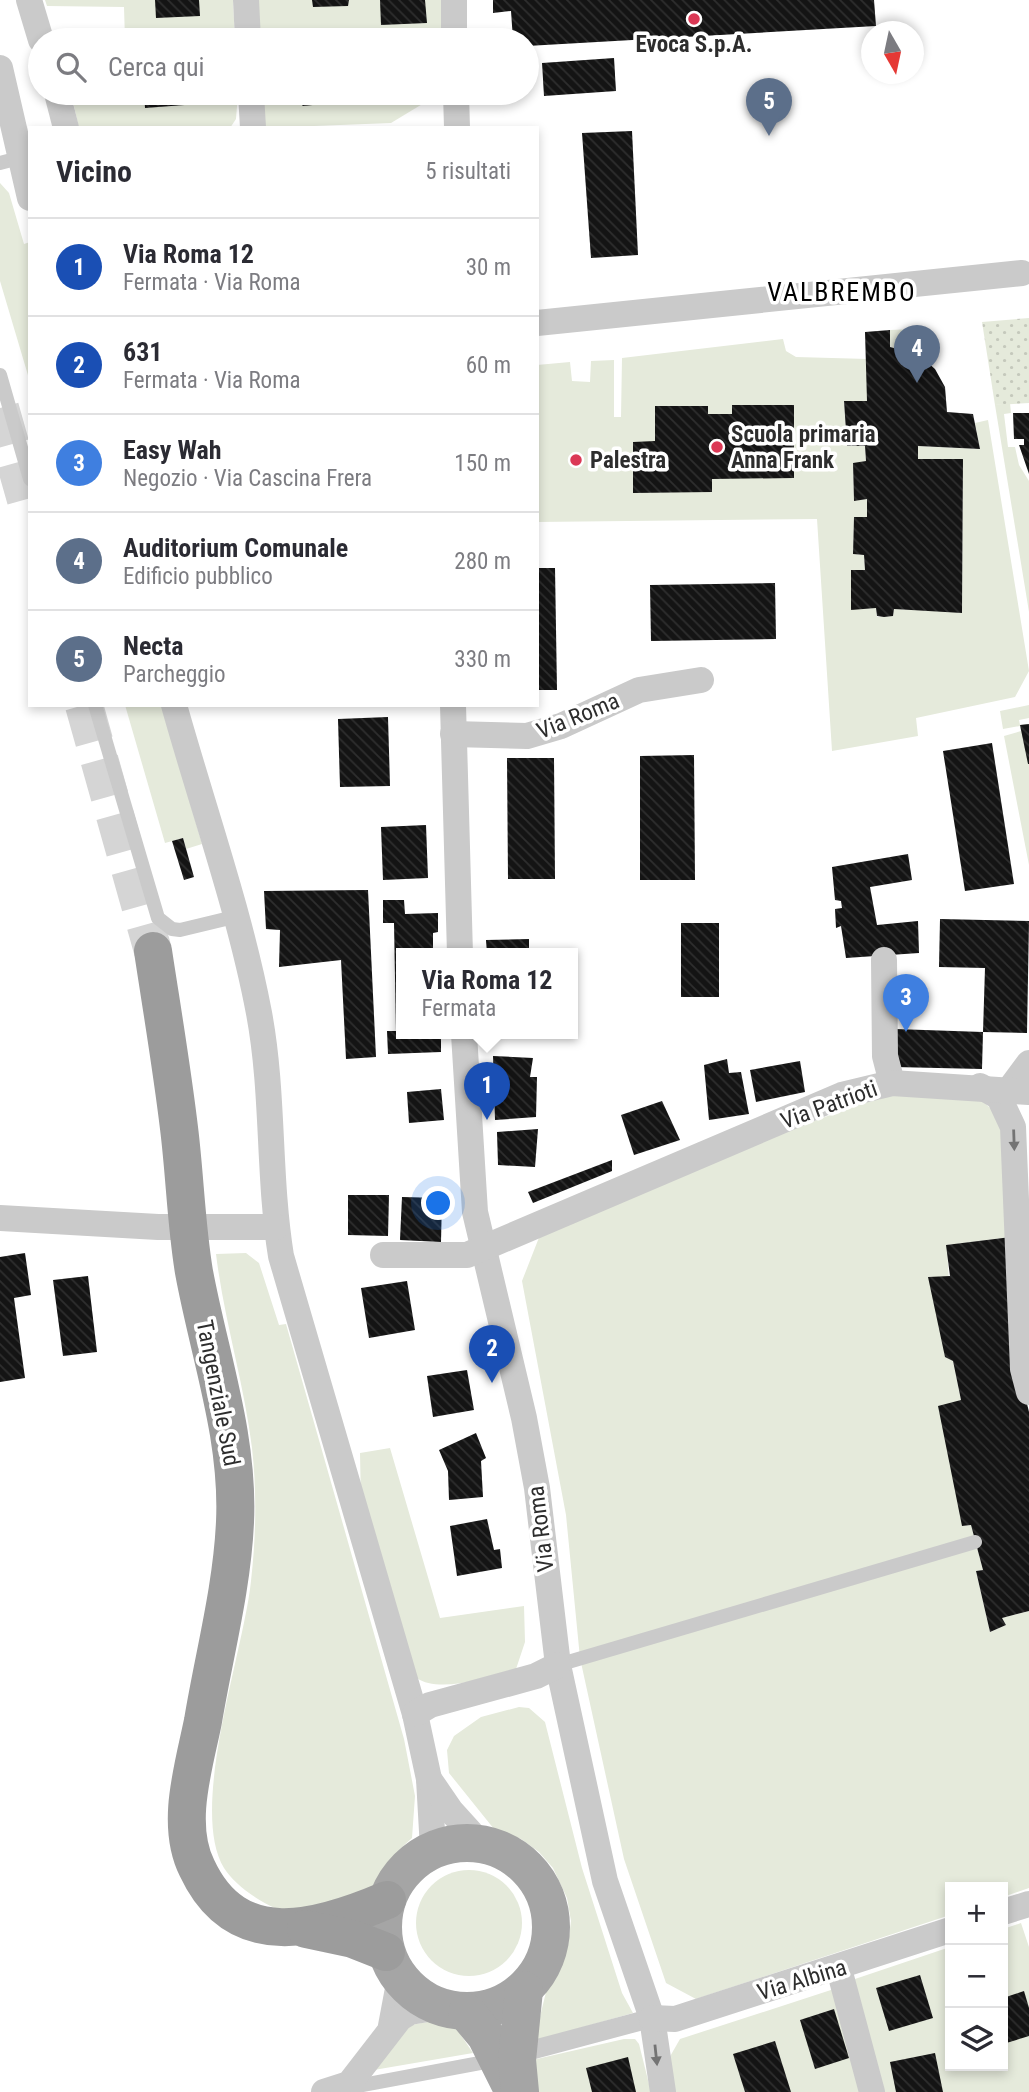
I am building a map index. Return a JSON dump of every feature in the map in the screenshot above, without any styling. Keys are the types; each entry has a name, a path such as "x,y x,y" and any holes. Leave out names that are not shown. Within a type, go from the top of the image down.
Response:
{"highway":[{"name":"Tangenziale Sud","path":"153,951 180,1130 192,1254 228,1424 235,1487 232,1557 192,1783 187,1821 189,1841 200,1876 212,1893 228,1908 267,1926 304,1928 337,1921 387,1900"},
{"name":"Tangenziale Sud","path":"304,1928 393,1965"}],"main road":[{"path":"454,2010 500,2005 524,1990 538,1973 548,1954 552,1933 548,1902 534,1874 519,1859 500,1848 480,1843 456,1843 433,1849 404,1870 387,1900 383,1926 393,1965 418,1995 454,2010 486,2036 514,2067"},
{"path":"520,2092 517,2060 524,1990"}],"street":[{"path":"29,0 37,28"},
{"path":"246,0 247,28"},
{"path":"454,0 454,28"},
{"path":"0,68 16,159 28,192"},
{"path":"60,105 65,126"},
{"path":"252,105 253,126"},
{"path":"456,105 457,126"},
{"path":"539,323 1027,273"},
{"name":"Via Roma","path":"453,734 527,736 561,726 639,690 701,680"},
{"path":"175,707 259,1012 264,1048 276,1227 281,1256 415,1714 429,1779 433,1849"},
{"path":"453,707 460,948"},
{"path":"884,960 885,1056 891,1083"},
{"name":"Via Roma","path":"464,1039 475,1212 524,1418 537,1488 558,1665 605,1881 652,2018 656,2062 663,2092"},
{"path":"1019,1091 1029,1063"},
{"name":"Via Patrioti","path":"383,1255 467,1255 842,1095 891,1083 980,1086 1019,1091"},
{"path":"980,1086 999,1097 1013,1127 1023,1369 1029,1392"},
{"path":"0,1218 158,1227 276,1227"},
{"path":"415,1714 430,1705 536,1676 558,1665"},
{"path":"429,1779 451,1811 480,1843"},
{"path":"1008,1910 1029,1904"},
{"name":"Via Albina","path":"652,2018 675,2019 839,1969 945,1932"},
{"path":"391,2026 393,1965"},
{"path":"839,1969 873,2092"},
{"path":"333,2090 351,2082 391,2026 411,2012 454,2010"},
{"path":"514,2067 652,2018"}],"lane":[{"path":"0,375 28,472"},
{"path":"96,707 158,918 172,929 180,930 234,917"},
{"path":"558,1665 975,1542"},
{"path":"333,2090 514,2067"}],"shaded area":[{"path":"45,0 233,0 234,28 125,28 124,7 47,6"},
{"path":"257,0 444,0 445,28 258,28"},
{"path":"74,105 237,105 236,119 231,126 79,126"},
{"path":"262,105 421,105 391,123 263,126"},
{"path":"0,183 9,193 24,244 28,243 28,375 0,281"},
{"path":"1029,318 1029,403 995,405 982,322"},
{"path":"913,329 910,351 890,347 890,330"},
{"path":"783,339 786,351 796,357 868,359 867,401 844,402 847,446 865,446 866,461 853,464 854,500 867,499 867,517 854,518 853,554 864,555 865,570 851,571 851,609 876,608 877,617 893,616 894,609 962,612 963,459 918,459 918,446 980,449 975,423 988,420 1029,671 1015,697 916,718 918,736 832,751 817,519 539,522 539,365 570,362 572,381 590,382 591,361 614,360 614,417 621,417 622,358"},
{"path":"1010,403 1011,413 1004,414 1008,447 1015,447 1019,465 1029,481 1029,612 995,405"},
{"path":"1029,705 1029,718 1019,720 1020,725 1029,724 1029,865 1004,736 1021,731 1020,726 1003,729 1000,711"},
{"path":"126,707 163,707 202,844 186,849 183,838 165,843"},
{"path":"969,1090 1001,1117 1011,1237 947,1245 953,1361 961,1400 962,1526 971,1525 983,1570 976,1571 990,1632 1006,1625 1002,1618 1029,1611 1029,1888 1008,1895 1008,1882 945,1882 945,1917 696,1999 666,1983 624,1859 580,1658 566,1515 522,1281 540,1235 736,1150 887,1094"},
{"path":"246,1253 259,1263 279,1325 286,1324 404,1739 415,1796 412,1838 400,1849 367,1897 303,1913 285,1912 265,1903 229,1875 215,1841 212,1808 221,1728 251,1581 255,1514 254,1465 248,1424 216,1254"},
{"path":"390,1448 440,1618 524,1606 525,1642 516,1669 465,1683 426,1683 417,1678 361,1503 360,1453"},
{"path":"519,1707 529,1708 545,1722 582,1868 622,1993 633,2013 534,2041 547,1988 562,1965 568,1945 571,1921 567,1898 553,1868 539,1852 521,1839 494,1829 449,1773 447,1750 454,1736 481,1717"},
{"path":"469,1870 489,1874 507,1885 518,1903 522,1923 518,1943 507,1961 489,1972 469,1976 449,1972 431,1961 420,1943 416,1923 420,1903 431,1885 449,1874"},
{"path":"1021,1923 1029,1947 1029,2092 883,2092 852,1980 945,1949 945,2071 1008,2071 1008,1927"},
{"path":"834,1989 864,2092 675,2092 668,2060 680,2039"},
{"path":"438,2020 454,2025 473,2053 368,2071 411,2025"},
{"path":"624,2039 635,2039 639,2044 651,2092 535,2092 528,2061"}],"building":[{"path":"155,0 199,0 200,16 156,18"},
{"path":"312,0 349,0 348,6 313,7"},
{"path":"380,0 425,0 427,23 381,25"},
{"name":"Evoca S.p.A.","path":"493,0 874,0 876,21 861,21 861,27 539,45 539,28 512,28 511,11 493,13"},
{"path":"614,58 616,91 544,96 542,63"},
{"path":"145,105 184,105 145,108"},
{"path":"632,131 638,255 591,258 582,133"},
{"path":"890,330 890,347 918,354 935,369 945,387 947,412 973,414 980,449 918,446 918,459 963,459 962,613 894,609 893,616 884,617 877,616 876,608 851,610 851,570 865,570 864,555 853,554 854,517 867,517 867,499 854,501 853,463 866,461 865,446 847,446 844,401 867,401 865,332"},
{"path":"732,405 794,405 794,478 712,479 712,492 633,493 633,442 655,441 655,406 708,406 708,414 732,414"},
{"path":"1013,413 1029,413 1029,474 1019,445 1024,445 1024,439 1014,439"},
{"path":"539,568 555,568 557,690 539,690"},
{"path":"775,583 776,639 651,641 650,585"},
{"path":"388,717 390,786 340,787 338,719"},
{"path":"1029,724 1029,764 1028,764 1020,725"},
{"path":"992,743 1014,884 965,891 943,751"},
{"path":"694,755 695,880 640,880 640,756"},
{"path":"507,758 554,758 555,879 508,879"},
{"path":"426,825 428,878 383,880 381,827"},
{"path":"183,838 194,877 184,880 172,841"},
{"path":"908,854 912,880 870,887 877,925 918,921 919,953 846,958 841,926 836,928 835,909 842,908 841,901 835,900 832,867"},
{"path":"368,890 376,1057 346,1059 341,960 279,967 280,930 266,929 264,891"},
{"path":"383,900 404,900 405,914 438,913 438,932 433,933 433,948 396,948 396,1031 394,923 383,923"},
{"path":"940,919 1029,921 1027,1033 983,1032 985,968 939,967"},
{"path":"681,923 719,923 719,997 681,997"},
{"path":"529,939 529,948 487,948 486,940"},
{"path":"895,1029 983,1032 982,1069 894,1067"},
{"path":"387,1031 396,1031 396,1039 441,1039 441,1052 388,1054"},
{"path":"493,1056 533,1058 530,1077 537,1077 536,1117 495,1120"},
{"path":"727,1059 729,1073 741,1072 749,1114 709,1120 704,1065"},
{"path":"800,1061 805,1092 756,1102 750,1070"},
{"path":"441,1089 444,1120 409,1123 407,1092"},
{"path":"662,1101 680,1140 634,1155 621,1115"},
{"path":"538,1129 535,1167 498,1165 497,1132"},
{"path":"612,1160 612,1171 533,1203 528,1192"},
{"path":"348,1195 389,1195 388,1236 348,1235"},
{"path":"402,1197 442,1198 441,1242 400,1240"},
{"path":"1011,1237 1018,1366 1029,1412 1029,1611 1002,1618 1006,1625 990,1632 976,1571 983,1570 971,1525 962,1526 938,1406 961,1400 953,1361 945,1357 928,1277 950,1276 946,1245"},
{"path":"25,1253 31,1295 14,1298 25,1378 0,1382 0,1257"},
{"path":"88,1276 97,1352 63,1356 53,1280"},
{"path":"407,1281 415,1330 369,1338 361,1288"},
{"path":"467,1370 474,1410 433,1417 427,1376"},
{"path":"476,1433 486,1458 481,1461 483,1497 449,1500 448,1471 439,1450"},
{"path":"487,1519 494,1550 500,1549 502,1568 457,1576 450,1526"},
{"path":"920,1975 933,2018 889,2031 876,1988"},
{"path":"1024,1991 1029,2008 1029,2036 1008,2042 1008,2008 1008,1996"},
{"path":"834,2009 849,2058 815,2069 800,2020"},
{"path":"775,2041 791,2092 745,2092 733,2054"},
{"path":"935,2053 943,2092 896,2092 890,2062"},
{"path":"628,2057 636,2092 592,2092 586,2068"}],"tunnel":[{"path":"0,408 28,507"},
{"path":"85,707 153,951"}],"place":[{"name":"Evoca S.p.A.","path":"694,19"},
{"name":"Necta","path":"769,136"},
{"name":"Auditorium Comunale","path":"917,383"},
{"name":"Scuola primaria Anna Frank","path":"717,447"},
{"name":"Palestra","path":"576,460"},
{"name":"Easy Wah","path":"906,1032"},
{"name":"Via Roma 12","path":"487,1120"},
{"name":"631","path":"492,1383"}],"district":[{"name":"VALBREMBO","path":"842,292"}]}
